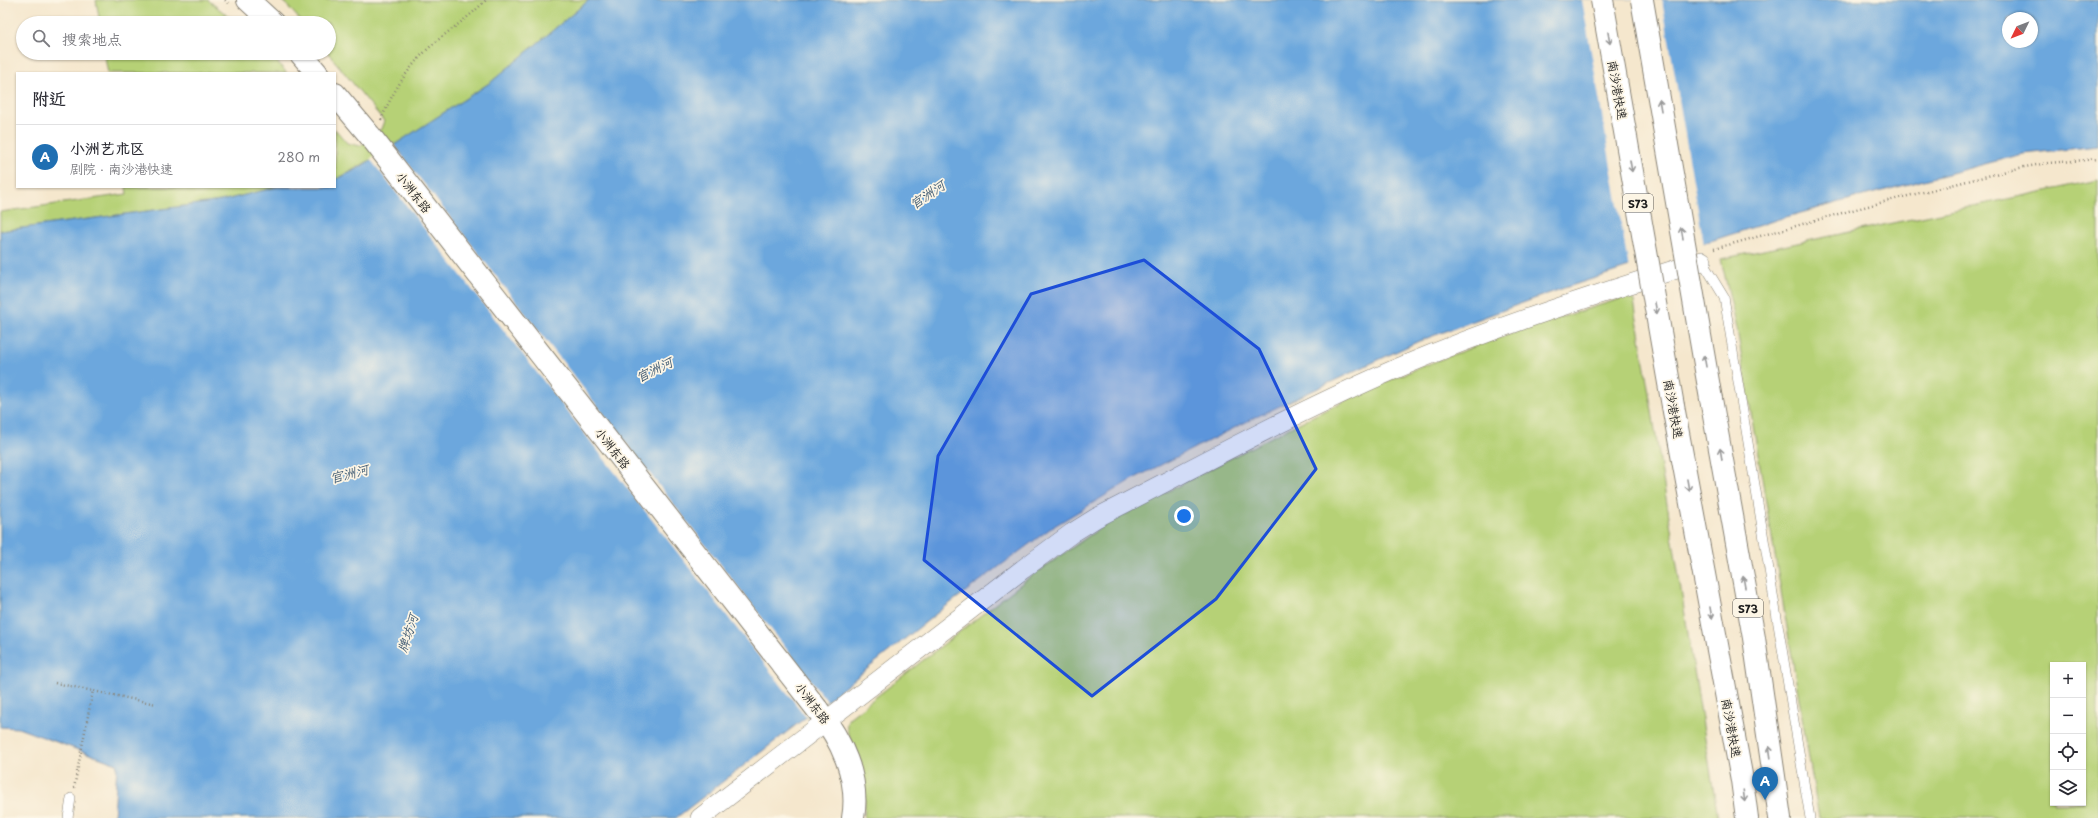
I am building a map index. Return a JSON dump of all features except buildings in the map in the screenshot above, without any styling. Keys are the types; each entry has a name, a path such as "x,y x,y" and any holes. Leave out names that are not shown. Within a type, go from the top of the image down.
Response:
{"main road":[{"path":"248,0 265,16"},
{"name":"南沙港快速","path":"1602,0 1673,406 1742,780 1747,818"},
{"name":"S73","path":"1642,0 1754,638 1780,818"},
{"path":"306,60 316,72"},
{"name":"小洲东路","path":"336,95 375,130 822,715 838,740 848,764 853,788 853,818"}],"street":[{"path":"700,818 822,715 1072,533 1096,518 1324,401 1404,365 1511,323 1702,260"}],"lane":[{"path":"1702,260 1724,297 1810,818"},
{"path":"68,818 72,798"}],"path":[{"path":"375,130 397,86 412,65 431,46 469,17 486,0"},
{"path":"1702,260 1713,250 1944,186 2035,164 2098,159"},
{"path":"55,683 156,704"},
{"path":"72,798 94,690"}],"highlighted area":[{"path":"1144,260 1259,349 1316,469 1216,599 1092,696 924,560 938,456 1031,294"}],"green space":[{"path":"96,0 208,0 228,16 99,16"},
{"path":"282,0 589,0 491,82 379,155 337,179 336,130 347,143 360,146 381,129 384,121 334,60 336,60 336,16 297,16"},
{"path":"105,60 275,60 286,72 108,72"},
{"path":"2098,180 2098,818 1819,818 1737,329 1721,259"},
{"path":"126,188 273,188 221,201 0,231 0,212 127,194"},
{"path":"1630,296 1634,301 1718,818 864,818 865,791 863,773 858,755 847,729 847,722 849,718 1026,580 1103,526 1277,434 1383,383 1444,358 1505,336"}],"water":[{"path":"589,0 2098,0 2098,146 2023,154 1844,201 1779,219 1558,290 1419,341 1252,419 1131,480 1051,528 941,610 676,818 114,818 117,764 18,728 0,727 0,231 221,201 273,188 336,188 336,178 337,179 357,169 491,82"}],"pier":[{"path":"1582,0 1662,0 1704,245 1629,269"},
{"path":"393,144 827,701 806,717 370,159"}],"place":[{"name":"小洲艺术区","path":"1765,800"}],"water label":[{"name":"官洲河","path":"927,194"},
{"name":"官洲河","path":"654,369"},
{"name":"官洲河","path":"349,473"},
{"name":"牌坊河","path":"407,633"}]}
